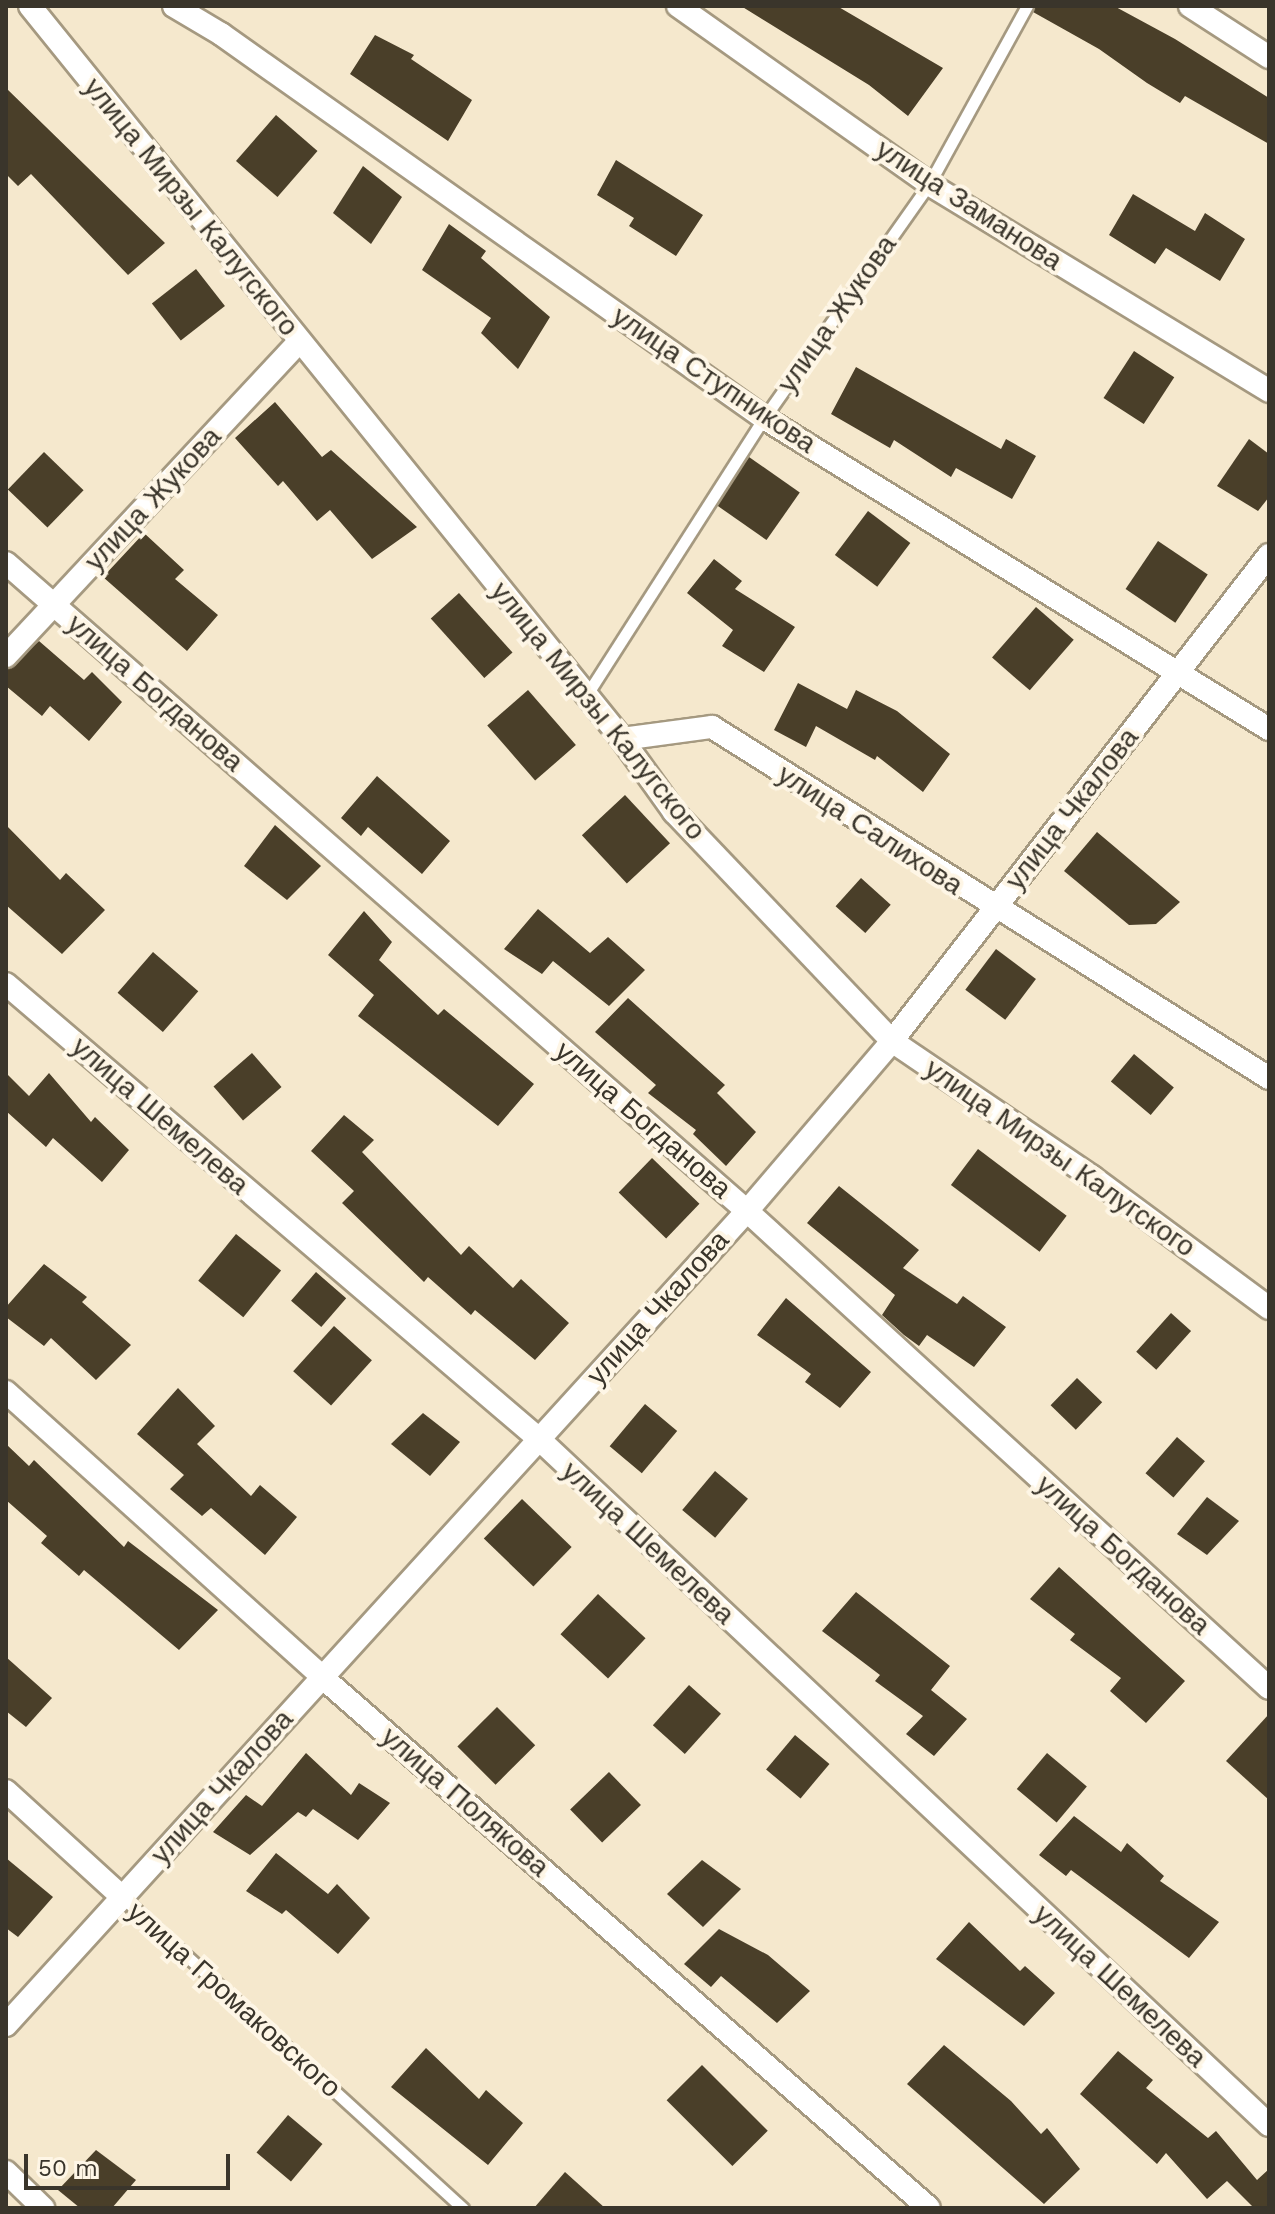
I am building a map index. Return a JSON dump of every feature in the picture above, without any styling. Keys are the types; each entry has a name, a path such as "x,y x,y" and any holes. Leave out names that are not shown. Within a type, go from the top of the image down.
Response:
{"street":[{"name":"улица Мирзы Калугского","path":"30,6 622,739 674,812 892,1041 1092,1177 1269,1308"},
{"name":"улица Ступникова","path":"174,6 221,34 764,418 1269,729"},
{"name":"улица Заманова","path":"678,6 929,184 1269,391"},
{"path":"1190,6 1269,57"},
{"name":"улица Жукова","path":"6,656 299,342"},
{"name":"улица Чкалова","path":"6,2025 747,1211 892,1041 1269,555"},
{"name":"улица Богданова","path":"6,563 747,1211 1269,1688"},
{"name":"улица Салихова","path":"622,739 712,727 995,909 1269,1078"},
{"name":"улица Шемелева","path":"6,984 539,1439 1269,2125"},
{"name":"улица Полякова","path":"6,1392 322,1677 929,2208"},
{"name":"улица Громаковского","path":"6,1791 122,1897"},
{"path":"6,2172 43,2208"}],"lane":[{"name":"улица Жукова","path":"586,696 764,418 929,184 1027,6"},
{"name":"улица Громаковского","path":"122,1897 463,2208"}],"building":[{"path":"741,6 837,6 943,68 908,116 869,85"},
{"path":"1035,6 1114,6 1175,39 1269,98 1269,144 1185,96 1180,103 1099,49 1033,12"},
{"path":"375,35 414,55 411,59 472,100 448,141 350,74"},
{"path":"6,88 165,243 128,275 31,174 18,186 6,174"},
{"path":"276,115 318,151 277,197 236,161"},
{"path":"616,160 703,215 676,256 629,226 634,218 597,195"},
{"path":"363,166 402,197 371,244 333,213"},
{"path":"1133,194 1195,231 1205,213 1245,239 1220,281 1166,248 1155,264 1109,235"},
{"path":"449,224 486,251 481,258 550,317 518,369 481,333 491,318 422,270"},
{"path":"196,269 225,306 181,341 152,303"},
{"path":"1134,351 1174,377 1144,424 1104,398"},
{"path":"856,367 1001,449 1006,439 1036,456 1012,499 956,468 951,477 894,440 890,448 831,414"},
{"path":"275,402 322,457 331,450 417,527 372,559 330,510 317,521 283,481 278,486 235,438"},
{"path":"1249,439 1269,454 1269,497 1258,511 1217,486"},
{"path":"44,452 84,490 47,528 8,489"},
{"path":"749,457 800,493 767,540 716,505"},
{"path":"868,511 910,543 877,587 835,555"},
{"path":"144,533 184,570 175,579 218,615 187,651 103,577"},
{"path":"1158,541 1208,575 1175,623 1126,589"},
{"path":"714,559 742,581 735,589 795,627 764,672 722,646 733,630 687,593"},
{"path":"459,593 513,652 484,678 431,618"},
{"path":"1036,607 1074,640 1030,690 992,658"},
{"path":"39,641 84,680 92,672 122,702 89,741 50,706 42,716 6,686 6,670"},
{"path":"798,683 847,709 856,690 897,711 950,754 923,792 877,756 875,760 816,726 806,747 774,730"},
{"path":"528,690 576,745 535,781 487,725"},
{"path":"377,776 450,841 422,874 368,827 361,836 341,818"},
{"path":"625,795 670,843 627,884 582,835"},
{"path":"6,825 60,880 66,873 105,910 62,954 6,905"},
{"path":"275,825 321,866 287,900 244,866"},
{"path":"1097,832 1180,902 1156,924 1129,925 1064,871"},
{"path":"861,878 891,905 865,933 836,906"},
{"path":"538,909 590,953 608,937 645,970 609,1006 553,961 542,974 504,949"},
{"path":"364,911 392,942 379,960 438,1015 444,1009 534,1084 498,1126 358,1016 374,995 328,955"},
{"path":"996,949 1036,979 1005,1020 965,990"},
{"path":"153,952 198,991 163,1032 118,993"},
{"path":"628,998 725,1085 717,1093 756,1132 726,1166 693,1134 696,1130 648,1093 656,1085 595,1032"},
{"path":"252,1053 282,1087 243,1120 214,1086"},
{"path":"1134,1054 1174,1087 1151,1115 1111,1082"},
{"path":"6,1073 29,1096 49,1073 91,1122 95,1117 129,1150 102,1182 53,1138 46,1147 6,1111"},
{"path":"344,1115 374,1140 362,1152 461,1255 469,1246 513,1288 521,1279 569,1323 535,1360 475,1310 471,1315 428,1277 424,1282 342,1203 354,1191 311,1151"},
{"path":"978,1149 1067,1216 1040,1252 951,1185"},
{"path":"652,1158 699,1204 666,1238 619,1193"},
{"path":"839,1186 919,1250 903,1268 957,1304 963,1296 1006,1327 974,1367 927,1335 919,1346 904,1335 882,1315 895,1295 807,1223"},
{"path":"236,1234 281,1271 243,1317 198,1281"},
{"path":"44,1264 87,1297 82,1302 131,1345 96,1380 51,1338 44,1346 6,1317 6,1307"},
{"path":"316,1272 346,1298 321,1327 291,1301"},
{"path":"786,1298 871,1372 840,1408 805,1382 811,1374 757,1335"},
{"path":"1171,1313 1191,1331 1156,1370 1136,1352"},
{"path":"334,1326 372,1360 331,1405 293,1371"},
{"path":"1077,1378 1102,1402 1076,1430 1051,1405"},
{"path":"178,1388 215,1426 197,1444 251,1496 260,1485 297,1517 265,1555 211,1508 202,1516 170,1489 184,1475 137,1434"},
{"path":"645,1404 677,1431 642,1473 610,1446"},
{"path":"423,1413 460,1442 430,1476 391,1444"},
{"path":"1177,1437 1205,1461 1173,1498 1146,1473"},
{"path":"6,1444 29,1466 34,1460 124,1547 128,1541 218,1610 179,1650 84,1570 79,1576 41,1543 47,1536 6,1500"},
{"path":"715,1471 748,1499 715,1538 682,1510"},
{"path":"1207,1497 1239,1521 1207,1555 1177,1534"},
{"path":"522,1499 572,1547 533,1586 484,1539"},
{"path":"1059,1567 1185,1681 1146,1723 1110,1691 1121,1678 1070,1640 1075,1634 1030,1599"},
{"path":"856,1592 950,1666 931,1690 967,1719 934,1756 906,1734 923,1716 875,1681 880,1675 822,1631"},
{"path":"598,1594 646,1638 608,1679 560,1634"},
{"path":"6,1657 52,1698 26,1727 6,1711"},
{"path":"689,1685 721,1714 685,1754 653,1725"},
{"path":"497,1707 535,1745 496,1785 457,1747"},
{"path":"1269,1714 1269,1800 1226,1761"},
{"path":"795,1735 829,1764 801,1798 766,1769"},
{"path":"306,1753 351,1795 359,1783 390,1803 358,1840 313,1809 306,1817 298,1812 250,1855 213,1832 246,1795 262,1806"},
{"path":"1047,1753 1087,1786 1057,1822 1017,1789"},
{"path":"609,1772 641,1805 602,1843 570,1810"},
{"path":"1074,1816 1121,1852 1127,1843 1164,1876 1160,1881 1219,1922 1189,1958 1071,1870 1066,1876 1039,1855"},
{"path":"276,1853 328,1894 337,1884 370,1918 338,1954 286,1910 282,1914 246,1891"},
{"path":"6,1858 53,1897 18,1937 6,1928"},
{"path":"702,1860 741,1889 703,1927 667,1894"},
{"path":"969,1922 1020,1971 1025,1966 1055,1993 1024,2026 936,1959"},
{"path":"719,1929 768,1955 810,1991 777,2023 721,1976 711,1987 684,1964"},
{"path":"944,2045 1011,2101 1041,2134 1047,2128 1080,2169 1044,2204 907,2084"},
{"path":"426,2048 479,2099 486,2090 523,2123 488,2165 391,2087"},
{"path":"1118,2051 1153,2080 1146,2088 1208,2138 1216,2131 1257,2180 1269,2169 1269,2208 1254,2208 1227,2181 1207,2199 1166,2153 1157,2164 1080,2094"},
{"path":"702,2065 768,2131 732,2166 667,2100"},
{"path":"288,2115 322,2144 291,2181 257,2153"},
{"path":"96,2150 136,2180 112,2208 80,2208 58,2190"},
{"path":"565,2172 605,2208 534,2208"}]}
